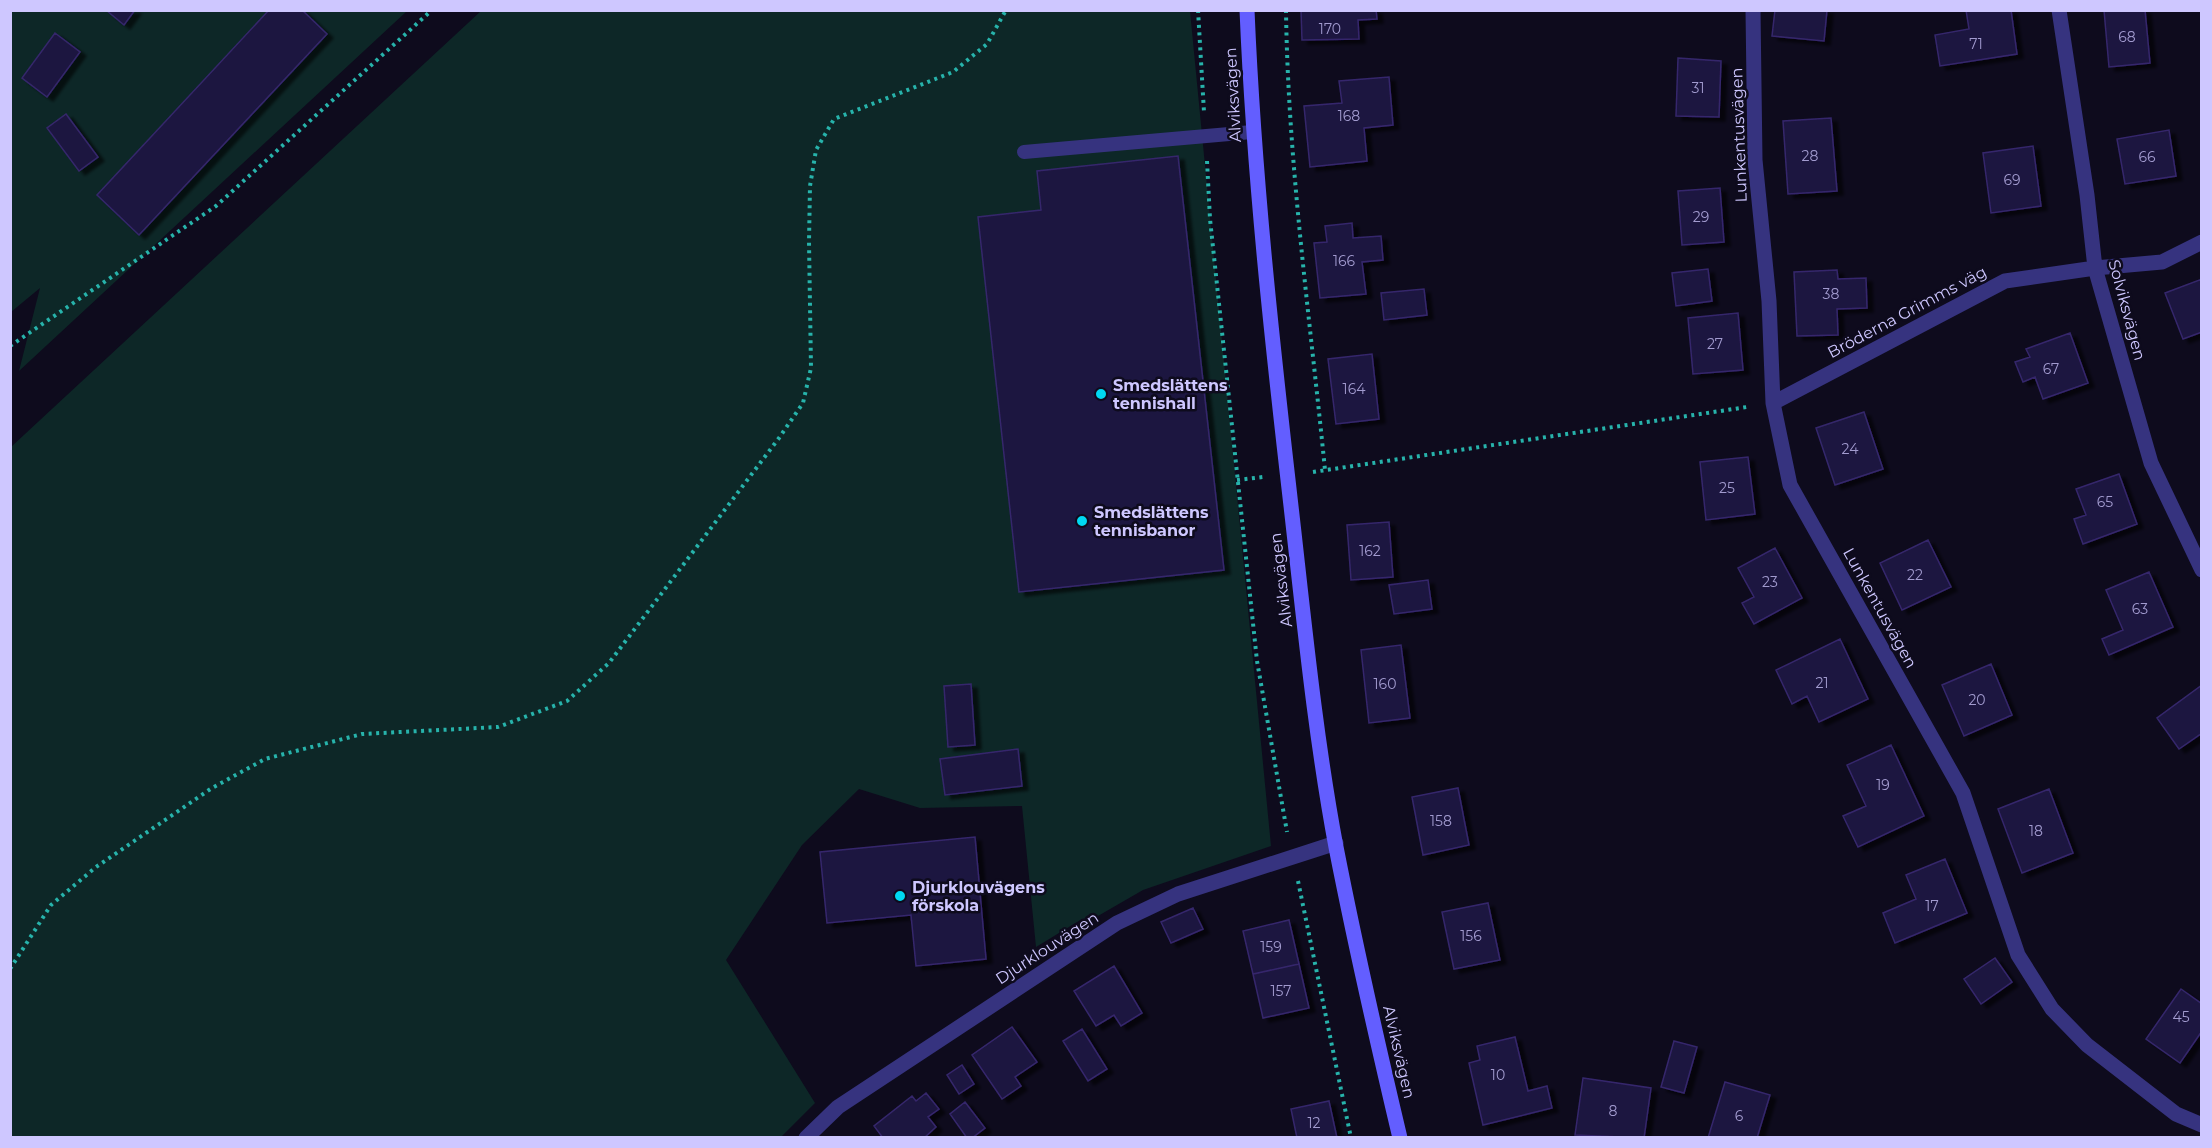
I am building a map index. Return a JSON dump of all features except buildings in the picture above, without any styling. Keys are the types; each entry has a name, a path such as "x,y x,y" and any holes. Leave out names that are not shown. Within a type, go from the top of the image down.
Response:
{"street":[{"name":"Alviksvägen","path":"1247,10 1252,132 1287,475 1309,663 1335,843 1359,964 1400,1137"},
{"name":"Lunkentusvägen","path":"1753,10 1755,160 1769,301 1773,403 1790,485 1964,793 2018,955 2052,1009 2087,1045 2176,1114 2202,1125"},
{"name":"Solviksvägen","path":"2059,10 2087,195 2095,268 2151,463 2202,570"},
{"name":"Bröderna Grimms väg","path":"1773,403 2005,281 2095,268 2162,262 2202,242"},
{"name":"Djurklouvägen","path":"806,1137 838,1107 1118,923 1178,894 1335,843"}],"lane":[{"path":"1024,152 1252,132"}],"path":[{"path":"10,346 216,206 432,10"},
{"path":"10,969 51,905 96,867 212,788 265,759 362,734 498,727 567,701 609,663 803,403 811,368 810,186 816,150 834,119 954,72 987,44 1006,10"},
{"path":"1198,10 1210,219 1257,661 1281,810 1351,1137"},
{"path":"1286,10 1287,56 1300,223 1325,470"},
{"path":"1237,480 1325,470 1773,403"}],"green space":[{"path":"10,11 407,11 19,371 40,288 11,312"},
{"path":"481,11 1190,11 1271,846 1143,890 1091,920 1082,919 1036,947 1022,806 920,808 859,789 802,845 726,960 815,1103 781,1137 11,1138 11,447"}],"place":[{"name":"Smedslättens tennishall","path":"1101,394"},
{"name":"Smedslättens tennisbanor","path":"1082,521"},
{"name":"Djurklouvägens förskola","path":"900,896"}]}
